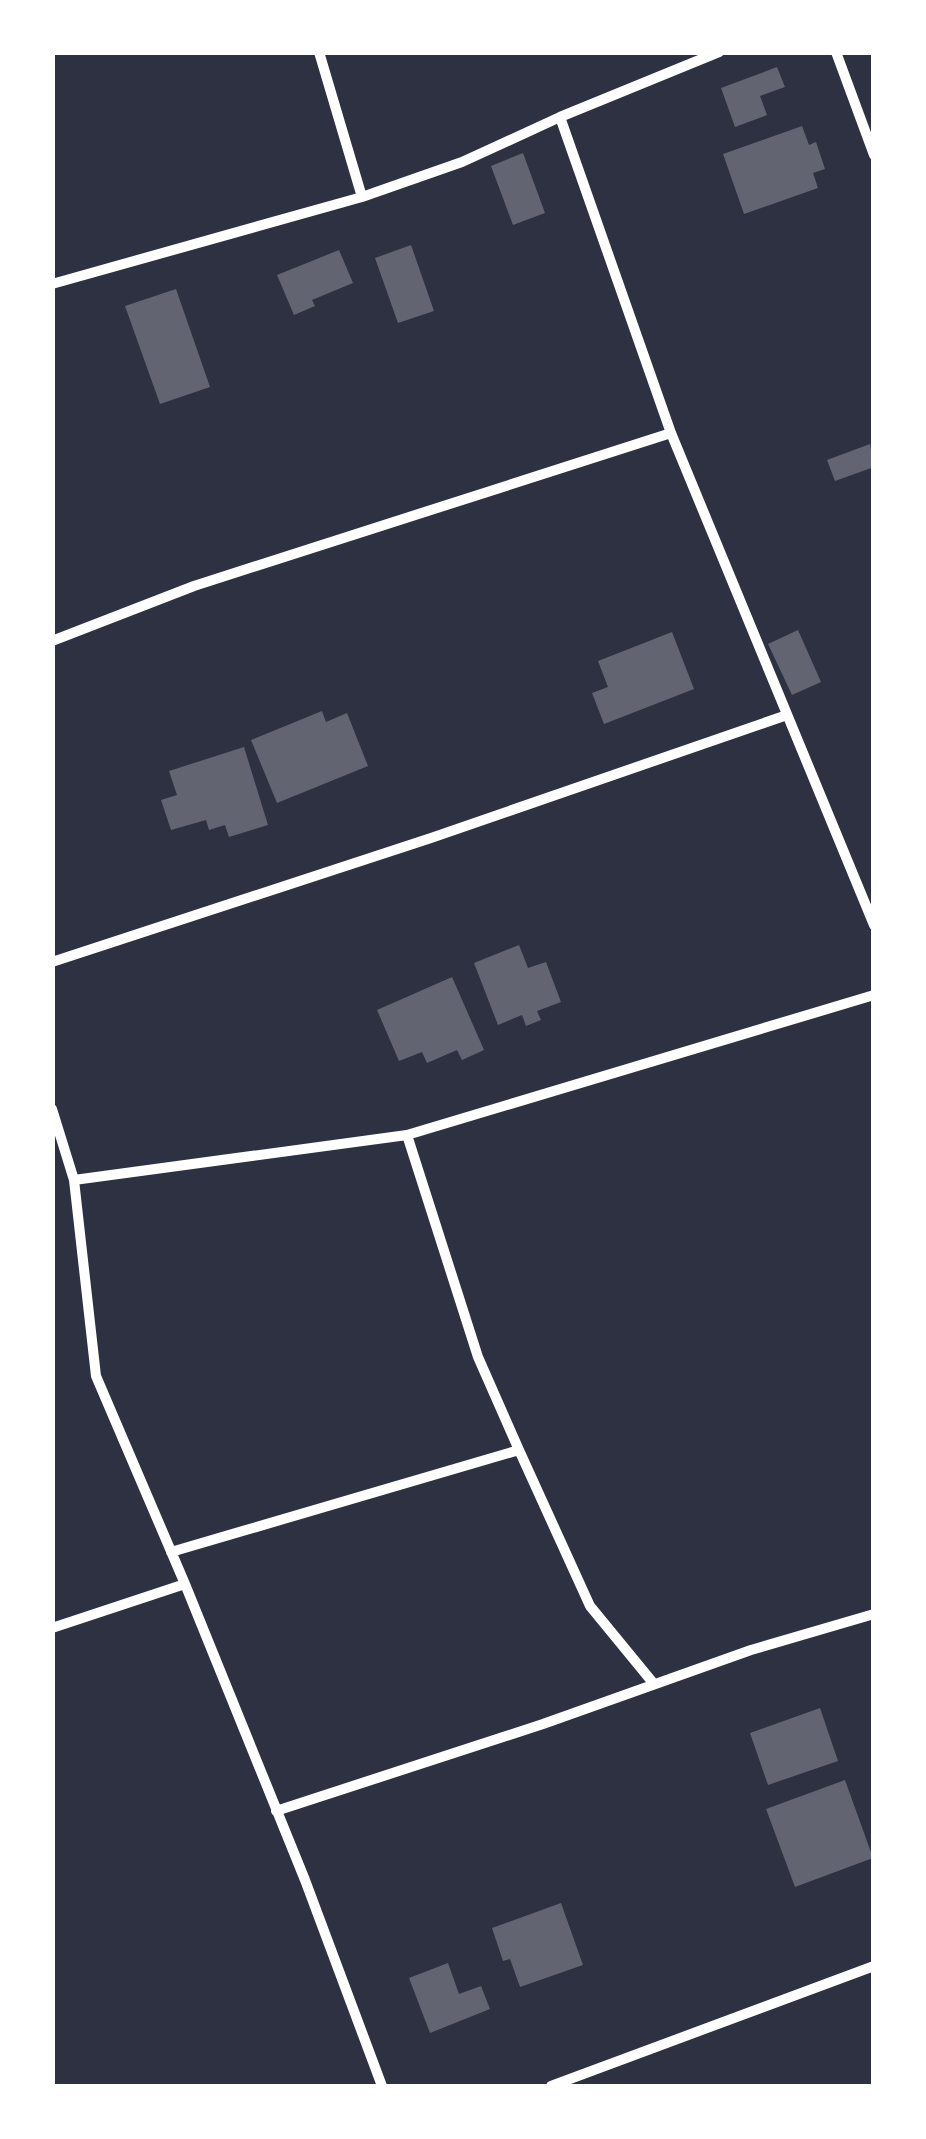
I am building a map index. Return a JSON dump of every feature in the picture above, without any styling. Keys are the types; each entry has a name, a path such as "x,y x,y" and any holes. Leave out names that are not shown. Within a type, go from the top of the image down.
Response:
{"street":[{"path":"319,52 362,196"},
{"path":"52,284 362,196 462,162 719,52"},
{"path":"836,52 874,155"},
{"path":"560,118 672,434 874,925"},
{"path":"52,641 194,586 672,434"},
{"path":"52,962 431,838 787,715"},
{"path":"74,1180 407,1135 874,995"},
{"path":"52,1109 74,1180 96,1376 185,1584 382,2086"},
{"path":"407,1135 478,1357 590,1606 654,1684"},
{"path":"171,1552 520,1450"},
{"path":"52,1628 185,1584"},
{"path":"276,1811 543,1724 751,1650 874,1614"},
{"path":"550,2086 874,1966"}],"building":[{"path":"777,67 785,87 760,96 767,115 735,127 721,88"},
{"path":"802,126 809,145 816,142 825,169 813,173 818,188 744,214 723,154"},
{"path":"523,153 545,213 513,225 491,166"},
{"path":"411,245 434,311 398,323 375,258"},
{"path":"339,250 353,283 312,300 315,306 294,315 277,275"},
{"path":"176,289 210,387 160,404 125,306"},
{"path":"870,444 874,467 835,481 827,460"},
{"path":"798,630 821,682 792,695 768,644"},
{"path":"672,632 694,689 604,724 592,693 608,687 598,661"},
{"path":"322,711 326,722 347,713 368,766 277,803 251,740"},
{"path":"244,747 268,825 229,837 225,825 209,830 206,820 171,830 161,800 177,795 169,771"},
{"path":"519,945 528,968 546,962 561,1002 537,1011 541,1020 526,1026 522,1015 498,1025 474,963"},
{"path":"452,977 484,1050 462,1060 457,1050 427,1063 422,1052 399,1061 377,1010"},
{"path":"820,1708 838,1761 768,1785 750,1733"},
{"path":"845,1780 873,1858 795,1887 766,1809"},
{"path":"561,1903 583,1965 520,1987 510,1959 503,1961 492,1928"},
{"path":"448,1963 459,1994 481,1986 490,2009 430,2033 409,1978"}]}
